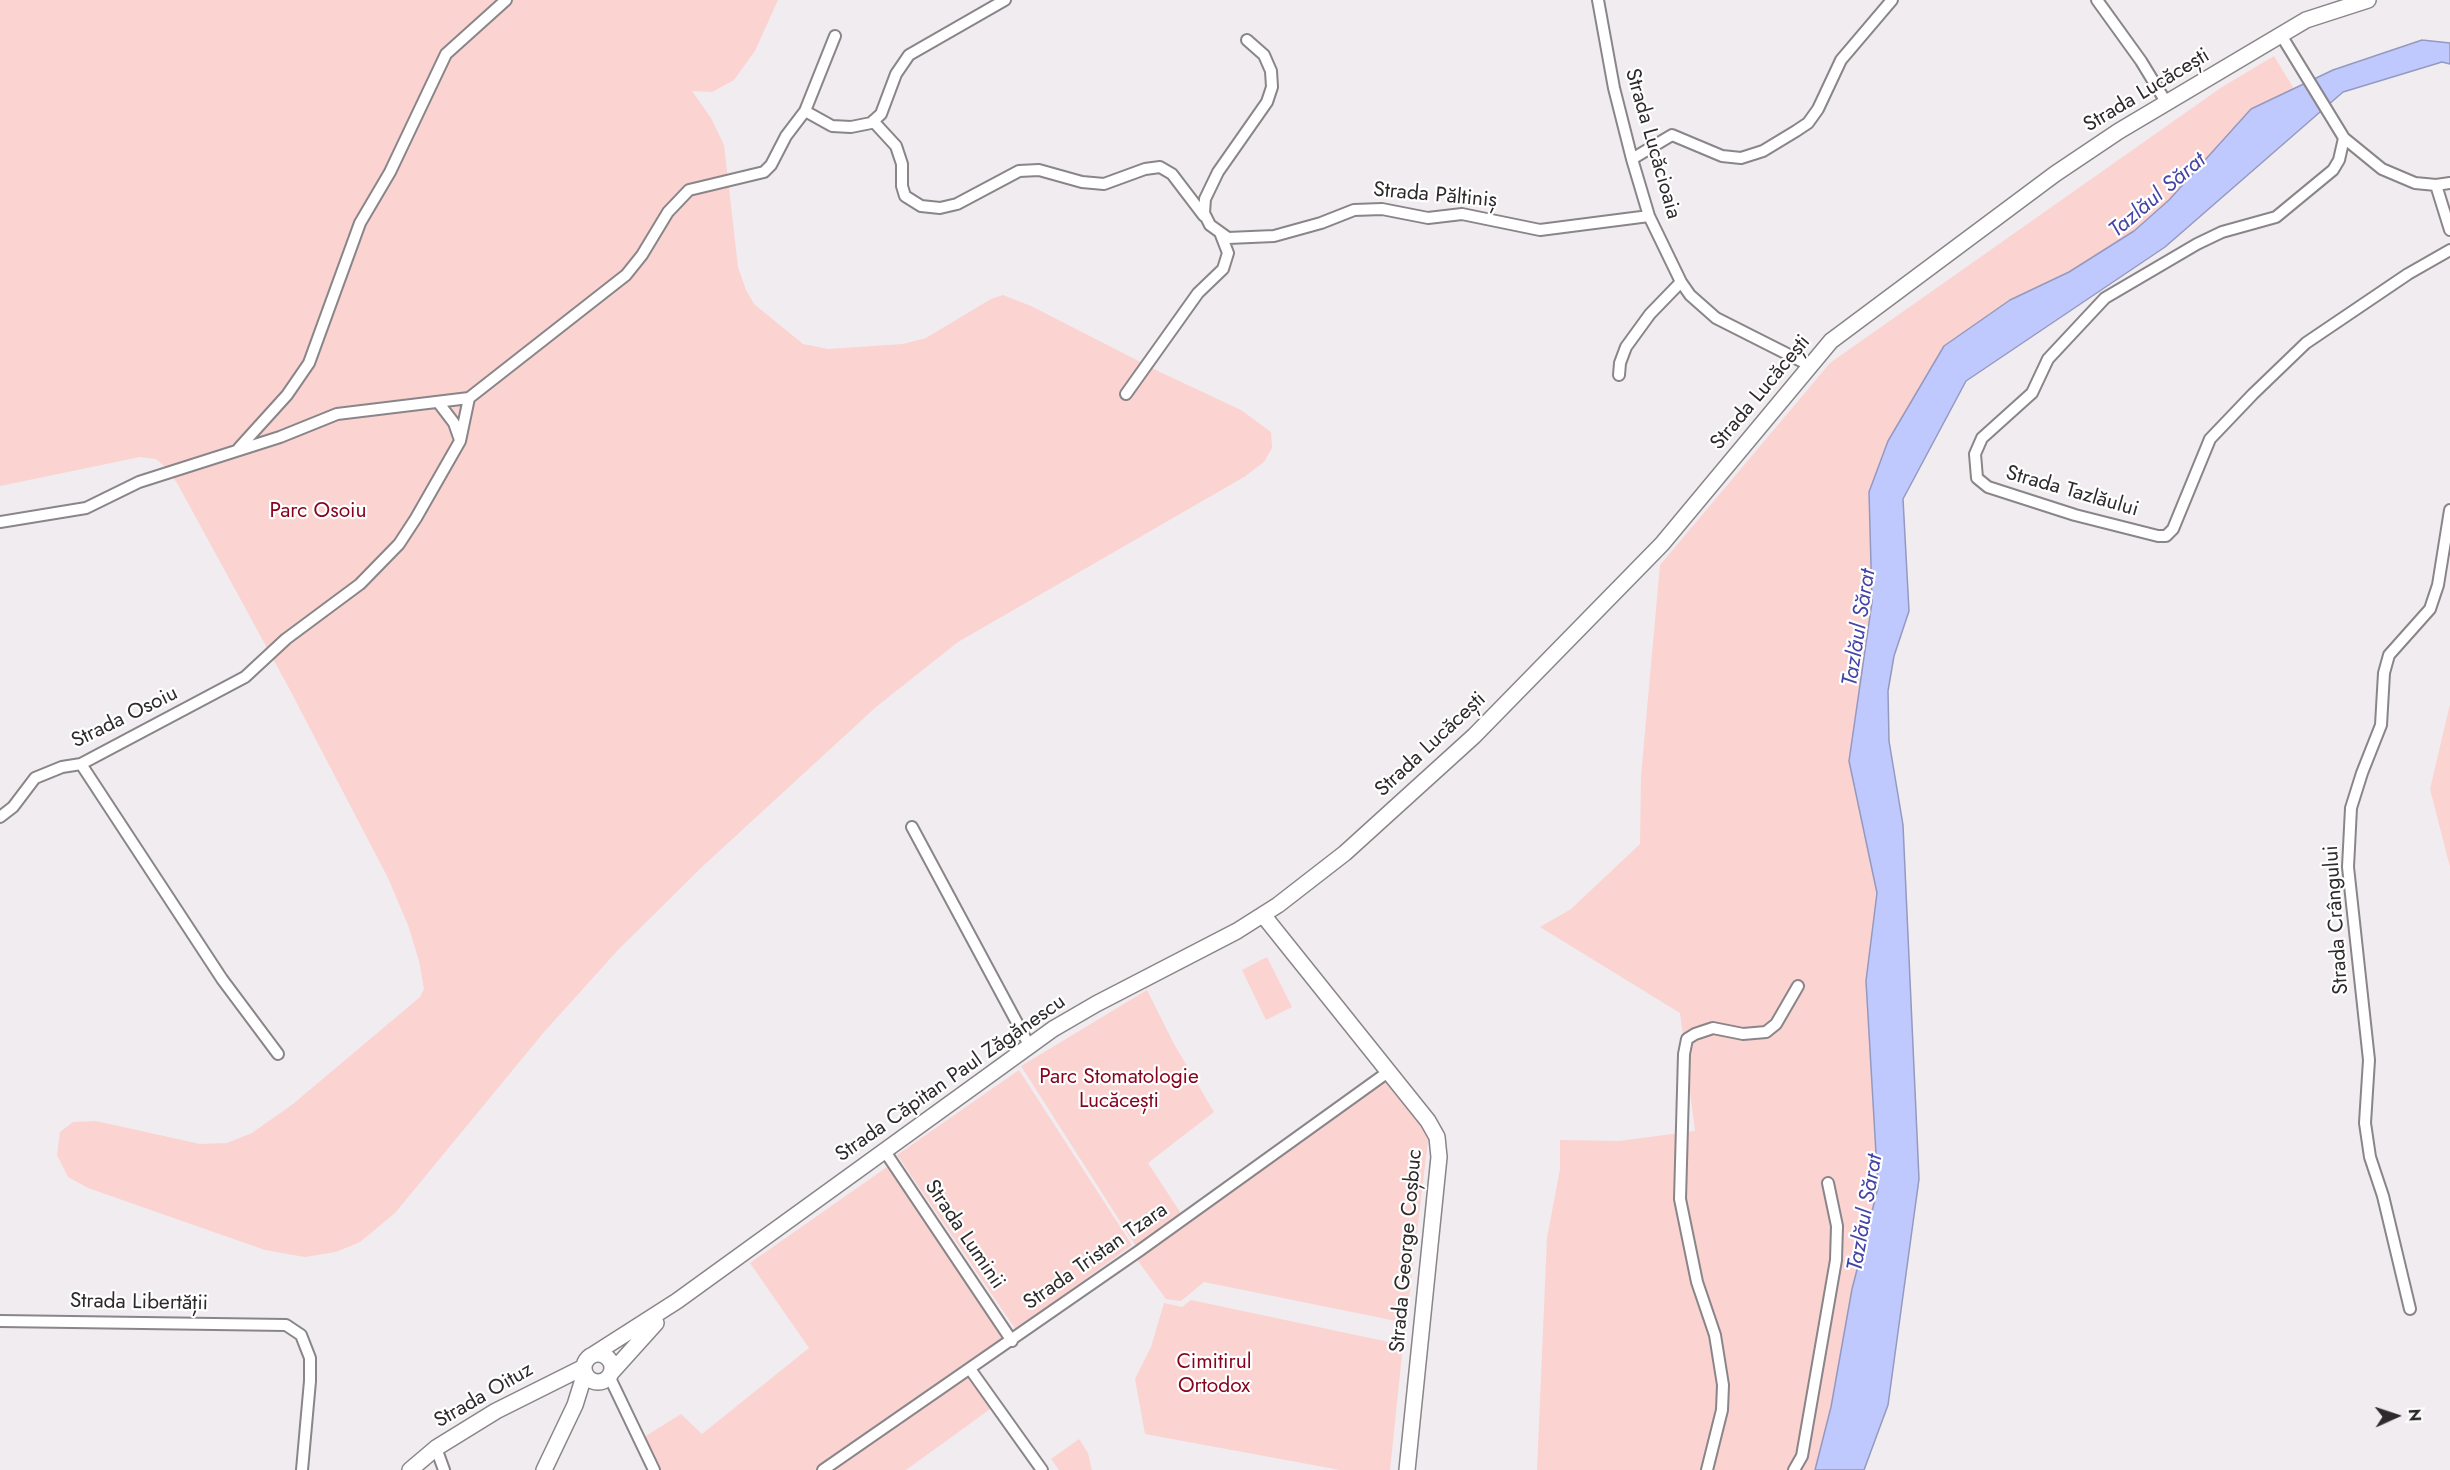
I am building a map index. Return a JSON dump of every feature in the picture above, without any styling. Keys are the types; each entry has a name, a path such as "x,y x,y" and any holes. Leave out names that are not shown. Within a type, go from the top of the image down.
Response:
{"main road":[{"name":"Strada Lucăcești","path":"1263,915 1346,853 1474,736 1662,544 1831,341 2055,174 2166,102 2306,20 2368,0"},
{"name":"Strada Căpitan Paul Zăgănescu","path":"544,1470 563,1431 587,1365 1029,1045 1096,1004 1263,915"},
{"name":"Strada George Coșbuc","path":"1263,915 1428,1121 1437,1137 1439,1157 1407,1470"},
{"name":"Strada Căpitan Paul Zăgănescu","path":"563,1431 590,1392 609,1376 677,1301"},
{"path":"600,1354 607,1357 612,1365 609,1376 594,1381 587,1365 600,1354"},
{"name":"Strada Oituz","path":"410,1470 436,1448 496,1411 587,1365"}],"street":[{"path":"238,449 287,394 309,363 360,223 390,172 446,54 506,0"},
{"path":"805,111 824,123 841,127 862,126 873,121 881,114 896,74 909,56 1005,0"},
{"name":"Strada Lucăcioaia","path":"1598,0 1614,88 1632,159 1649,216 1681,282 1690,295 1716,318 1811,366"},
{"path":"1632,159 1672,135 1722,156 1741,158 1763,151 1796,131 1808,123 1818,109 1841,60 1892,0"},
{"path":"2097,0 2141,61 2166,102"},
{"path":"2282,35 2344,138 2382,169 2415,183 2436,185 2450,183"},
{"path":"0,522 86,508 139,482 280,437 353,410 469,398 608,291 634,266 680,197 699,186 764,172 771,165 786,136 805,111 835,36"},
{"path":"1206,219 1204,206 1208,190 1267,102 1272,87 1271,71 1264,55 1247,40"},
{"path":"873,121 896,146 902,164 902,186 905,196 921,206 940,208 957,204 1019,171 1039,170 1094,184 1112,182 1145,169 1160,167 1172,174 1221,235 1228,253 1223,268 1198,293 1126,394"},
{"name":"Strada Tazlăului","path":"2344,138 2339,160 2332,170 2276,217 2222,232 2197,244 2105,298 2048,359 2032,393 1983,438 1975,454 1977,478 1988,487 2075,514 2158,536 2166,536 2173,529 2210,439 2253,394 2306,343 2408,274 2450,250"},
{"path":"2436,185 2450,230"},
{"name":"Strada Păltiniș","path":"1221,235 1236,240 1274,236 1322,223 1354,210 1382,209 1428,218 1462,214 1540,230 1587,226 1649,216"},
{"path":"1619,375 1620,363 1626,347 1650,314 1681,282"},
{"name":"Strada Osoiu","path":"0,817 14,807 35,778 62,766 81,764 244,677 286,639 360,584 399,544 460,441 469,398"},
{"path":"438,402 454,423 460,441"},
{"name":"Strada Crângului","path":"2410,1309 2383,1196 2370,1158 2365,1124 2368,1060 2348,867 2351,808 2381,725 2384,673 2389,654 2430,609 2438,585 2450,510"},
{"path":"81,764 222,979 278,1054"},
{"path":"912,827 1029,1045"},
{"path":"1707,1470 1722,1410 1723,1385 1715,1335 1697,1282 1680,1199 1684,1054 1687,1039 1713,1028 1743,1034 1766,1032 1776,1024 1798,986"},
{"name":"Strada Tristan Tzara","path":"824,1470 1012,1341 1388,1072"},
{"name":"Strada Luminii","path":"884,1150 1012,1341"},
{"path":"1794,1470 1802,1456 1836,1260 1837,1226 1828,1183"},
{"name":"Strada Libertății","path":"0,1322 286,1325 301,1335 310,1358 302,1470"},
{"path":"970,1369 1042,1470"},
{"path":"609,1376 654,1470"},
{"path":"436,1448 444,1470"}],"green space":[{"name":"Parc Osoiu","path":"0,0 778,0 755,51 734,80 712,92 692,91 711,118 724,145 738,267 754,304 803,344 828,349 903,344 926,338 991,299 1003,295 1031,306 1160,372 1241,410 1271,432 1272,448 1264,462 1244,477 958,642 876,707 703,866 618,950 544,1032 395,1213 360,1242 336,1252 305,1257 265,1250 88,1188 68,1177 57,1155 60,1132 73,1122 96,1121 200,1144 227,1143 252,1133 293,1104 420,997 424,989 419,961 408,925 388,878 290,690 177,483 166,468 156,459 140,457 0,486"},
{"path":"2274,56 2294,89 2251,109 2169,200 2134,231 2069,272 2010,300 1888,441 1869,492 1872,602 1849,761 1877,893 1866,981 1878,1188 1852,1289 1831,1407 1815,1470 1537,1470 1547,1238 1560,1169 1560,1140 1619,1141 1695,1131 1680,1013 1540,927 1571,909 1640,844 1641,776 1660,565 1830,363 2222,87"},
{"path":"2450,704 2450,867 2430,789"},
{"path":"1267,957 1292,1007 1266,1020 1242,970"},
{"name":"Parc Stomatologie Lucăcești","path":"1147,990 1174,1044 1214,1112 1148,1163 1184,1218 1139,1251 1021,1066"},
{"path":"1019,1070 1132,1245 1016,1330 897,1155"},
{"path":"1383,1076 1429,1133 1406,1323 1204,1282 1181,1301 1166,1299 1135,1257"},
{"path":"887,1167 1004,1337 815,1470 657,1470 641,1439 681,1414 702,1434 809,1348 750,1263"},
{"name":"Cimitirul Ortodox","path":"1191,1300 1403,1345 1390,1470 1340,1470 1145,1434 1135,1379 1151,1347 1164,1303 1182,1307"},
{"path":"968,1374 993,1407 906,1470 831,1470"},
{"path":"1079,1439 1088,1453 1092,1470 1059,1470 1051,1459"}],"water":[{"path":"2422,40 2450,43 2450,64 2442,62 2343,92 2165,247 1966,381 1903,499 1909,611 1894,656 1888,691 1889,741 1903,825 1919,1179 1888,1405 1864,1470 1815,1470 1831,1407 1852,1289 1878,1188 1866,981 1877,893 1849,761 1872,602 1869,492 1888,441 1944,346 2010,300 2069,272 2134,231 2169,200 2251,109 2333,70"}],"water label":[{"name":"Tazlăul Sărat","path":"2158,196"},
{"name":"Tazlăul Sărat","path":"1860,628"},
{"name":"Tazlăul Sărat","path":"1866,1213"}]}
